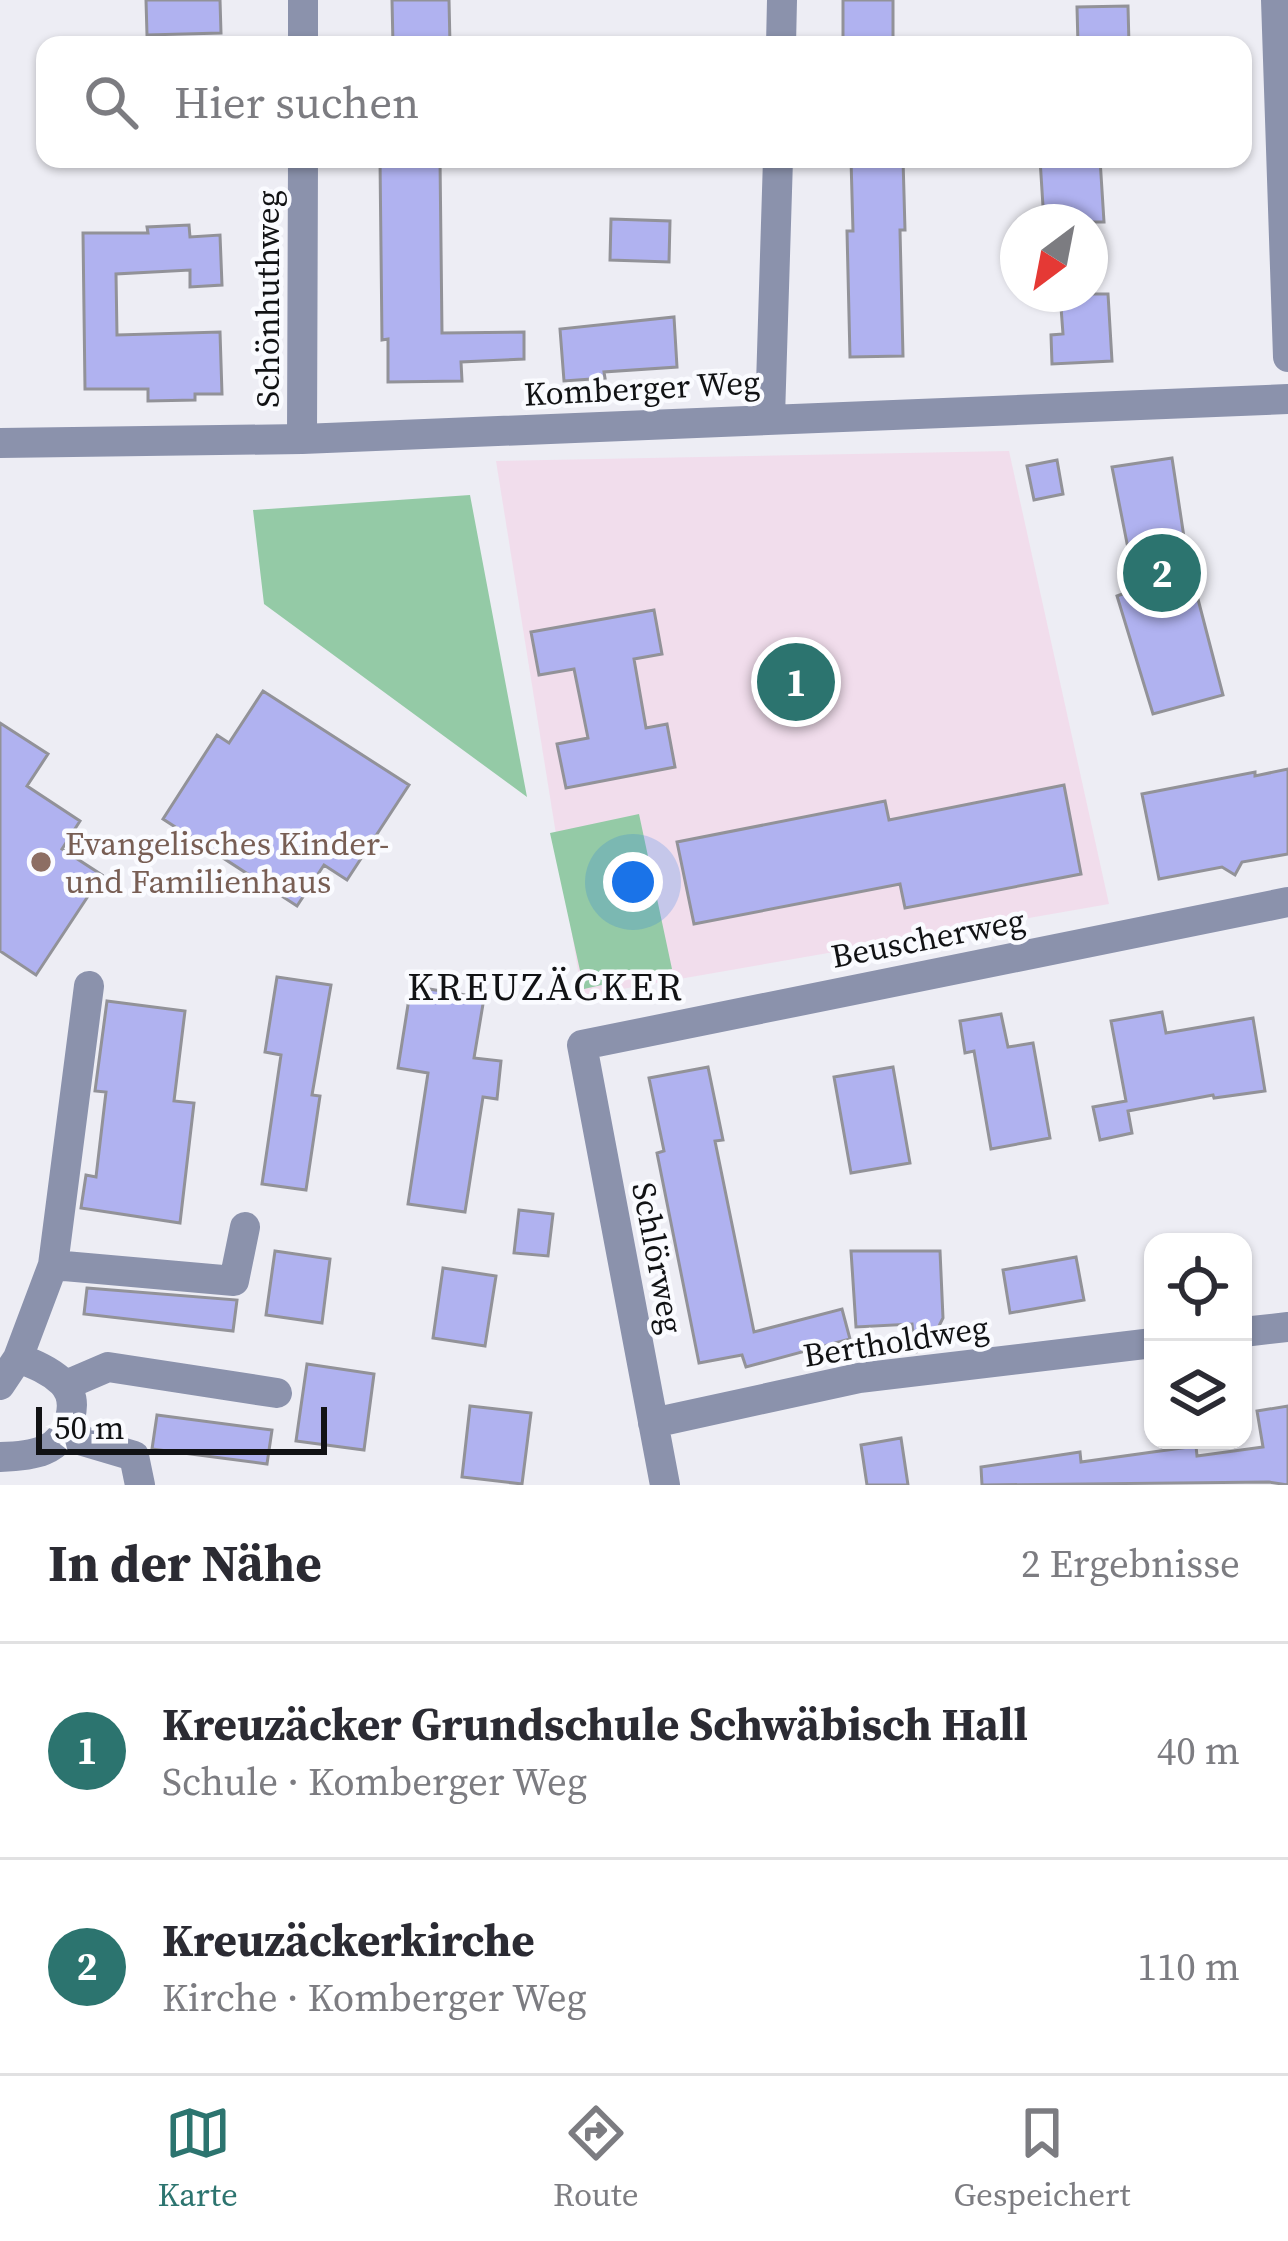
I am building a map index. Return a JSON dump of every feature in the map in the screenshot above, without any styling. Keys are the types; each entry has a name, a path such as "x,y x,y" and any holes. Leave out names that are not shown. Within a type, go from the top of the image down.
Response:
{"street":[{"path":"303,0 303,36"},
{"path":"781,36 782,0"},
{"path":"1276,0 1288,356"},
{"name":"Schönhuthweg","path":"302,439 303,168"},
{"path":"770,417 778,168"},
{"name":"Komberger Weg","path":"0,443 302,439 1288,399"},
{"name":"Beuscherweg","path":"582,1045 1288,902"},
{"path":"0,1385 18,1358 53,1265 89,986"},
{"name":"Schlörweg","path":"582,1045 664,1485"},
{"path":"53,1265 234,1281 244,1227"},
{"path":"1252,1331 1288,1327"},
{"name":"Bertholdweg","path":"653,1424 859,1378 1144,1344"},
{"path":"0,1457 30,1456 56,1446 74,1405 66,1385 45,1369 18,1358"},
{"path":"66,1385 108,1367 277,1393"},
{"path":"63,1435 134,1456 140,1485"}],"shaded area":[{"path":"1009,451 1109,904 582,996 496,461"}],"green space":[{"path":"470,495 527,797 264,604 253,510"},
{"path":"639,814 672,969 584,989 550,833"}],"building":[{"path":"146,0 220,0 221,33 147,35"},
{"path":"392,0 449,0 450,36 393,36"},
{"path":"843,0 893,0 893,36 843,36"},
{"path":"1128,6 1129,36 1078,36 1077,7"},
{"path":"380,168 440,168 442,333 524,332 524,359 461,362 462,381 388,382 388,339 382,340"},
{"path":"851,168 903,168 903,356 850,357 847,231 853,231"},
{"path":"1041,168 1101,168 1103,204 1043,204"},
{"path":"611,219 670,221 669,262 610,260"},
{"path":"189,225 190,237 220,235 222,285 190,287 190,270 116,274 117,335 220,332 222,394 148,401 148,389 85,389 83,233 148,233 147,227"},
{"path":"1108,294 1112,361 1052,364 1051,335 1063,334 1061,312 1108,312"},
{"path":"674,317 677,367 604,372 605,378 564,381 560,329"},
{"path":"1172,458 1187,557 1223,695 1153,714 1117,596 1136,589 1112,467"},
{"path":"1057,460 1063,494 1034,500 1027,466"},
{"path":"654,610 662,654 634,659 646,728 667,724 675,767 566,788 557,744 588,738 574,669 539,675 531,632"},
{"path":"263,691 409,785 347,880 324,865 297,906 163,819 217,735 229,743"},
{"name":"Evangelisches Kinder- und Familienhaus","path":"0,723 48,754 27,786 80,821 62,849 102,875 36,975 0,951"},
{"path":"1288,769 1288,854 1242,862 1235,875 1222,867 1159,879 1142,794"},
{"path":"1064,785 1081,874 905,908 900,884 694,924 677,842 885,801 889,820"},
{"path":"277,977 331,985 312,1095 320,1096 306,1190 262,1184 281,1055 265,1052"},
{"path":"411,986 484,998 474,1058 501,1061 497,1099 483,1097 465,1212 408,1204 428,1073 398,1068"},
{"path":"107,1001 185,1011 174,1101 194,1103 180,1223 81,1208 86,1175 96,1177 106,1092 95,1091"},
{"path":"1162,1012 1166,1033 1253,1018 1265,1091 1128,1111 1132,1133 1100,1140 1093,1107 1126,1101 1111,1021"},
{"path":"1001,1014 1008,1047 1033,1043 1050,1138 991,1149 974,1051 965,1053 960,1021"},
{"path":"708,1067 723,1140 715,1141 754,1332 842,1309 850,1339 746,1367 742,1355 699,1363 657,1153 664,1151 649,1078"},
{"path":"893,1067 910,1163 851,1173 834,1077"},
{"path":"519,1210 553,1214 548,1256 514,1253"},
{"path":"275,1251 330,1259 322,1323 266,1315"},
{"path":"851,1251 940,1251 943,1318 927,1350 915,1352 912,1324 856,1327"},
{"path":"1076,1257 1084,1300 1010,1313 1003,1270"},
{"path":"443,1268 496,1276 485,1346 433,1338"},
{"path":"87,1288 237,1300 233,1331 84,1314"},
{"path":"307,1364 374,1374 364,1450 296,1441"},
{"path":"470,1406 531,1413 522,1484 462,1477"},
{"path":"1288,1406 1288,1485 982,1485 981,1467 1080,1452 1081,1462 1174,1449 1196,1449 1197,1456 1263,1447 1257,1411"},
{"path":"157,1415 272,1430 267,1464 152,1449"},
{"path":"901,1438 908,1485 867,1485 861,1445"}],"place":[{"name":"Kreuzäckerkirche","path":"1162,573"},
{"name":"Kreuzäcker Grundschule Schwäbisch Hall","path":"796,682"},
{"name":"Evangelisches Kinder- und Familienhaus","path":"41,862"}],"district":[{"name":"KREUZÄCKER","path":"546,986"}]}
